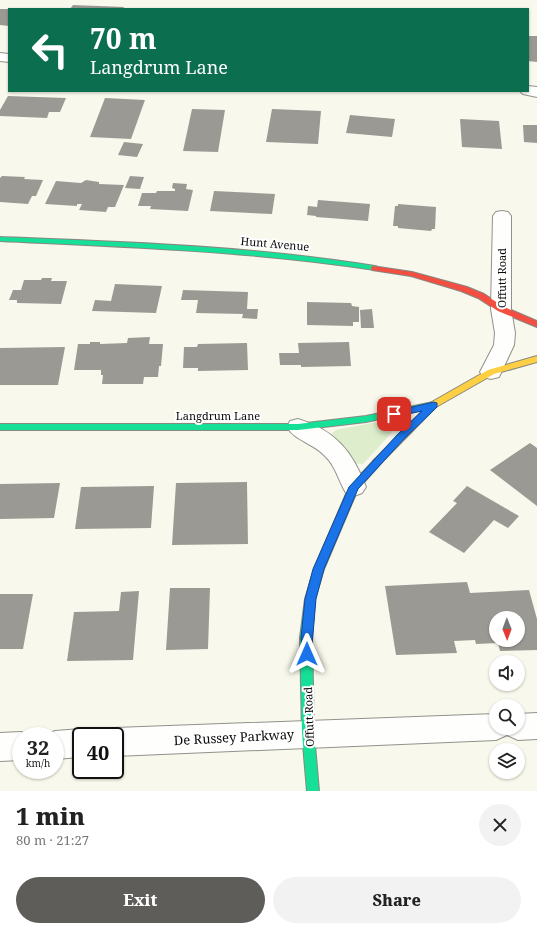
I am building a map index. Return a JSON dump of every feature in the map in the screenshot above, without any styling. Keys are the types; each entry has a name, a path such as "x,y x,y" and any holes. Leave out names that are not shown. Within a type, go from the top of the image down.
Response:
{"street":[{"name":"Offutt Road","path":"313,791 308,733 306,638 310,599 319,569 354,487 401,436 434,405 491,372 504,345 505,333 501,309 502,216"},
{"name":"Hunt Avenue","path":"0,239 200,249 350,263 412,274 442,282 480,296 501,309 537,324"},
{"path":"491,372 537,359"},
{"name":"Langdrum Lane","path":"0,427 298,427 381,417 434,405"},
{"path":"298,427 323,439 340,455 348,470 354,487"},
{"path":"525,727 537,726"},
{"name":"De Russey Parkway","path":"124,742 308,733 489,727"},
{"path":"0,747 12,746"}],"green space":[{"path":"407,416 363,464 352,463 332,433 336,430"}],"building":[{"path":"73,5 124,7 124,8 71,8"},
{"path":"0,9 8,9 8,26 0,25"},
{"path":"529,36 537,36 537,62 529,61"},
{"path":"8,96 66,98 60,112 49,112 47,118 0,116 0,110"},
{"path":"105,98 145,100 131,139 90,137"},
{"path":"192,109 225,110 218,152 183,151"},
{"path":"272,109 321,111 318,144 266,142"},
{"path":"350,115 395,119 392,137 346,133"},
{"path":"460,119 499,121 502,149 462,147"},
{"path":"523,125 537,125 537,143 524,142"},
{"path":"124,142 143,144 137,157 118,155"},
{"path":"2,176 25,177 24,179 43,180 36,196 32,196 28,204 0,202 0,178"},
{"path":"130,176 144,177 140,189 125,188"},
{"path":"86,180 99,182 99,184 124,185 115,207 108,207 106,212 79,210 82,204 77,204 77,206 45,204 56,181 81,183"},
{"path":"173,183 187,184 186,189 193,190 188,211 150,209 151,206 138,206 142,193 175,191 175,189 172,188"},
{"path":"214,191 275,194 272,214 210,211"},
{"path":"318,200 370,204 368,221 307,215 308,206 317,207"},
{"path":"398,204 436,207 435,229 432,229 431,231 398,228 398,226 393,226 395,206 398,206"},
{"path":"42,278 52,278 51,281 67,281 61,304 17,303 17,300 9,300 13,290 21,290 24,280 41,280"},
{"path":"115,284 162,286 156,313 92,311 95,300 111,301"},
{"path":"183,290 248,292 247,309 258,309 257,319 242,318 243,314 196,313 198,300 181,300"},
{"path":"307,302 351,303 352,306 359,307 359,322 353,322 353,326 307,325"},
{"path":"372,309 374,328 361,328 360,310"},
{"path":"150,337 149,344 163,344 161,366 159,366 158,377 144,377 143,384 102,384 103,375 101,375 101,370 74,370 78,344 90,344 90,342 100,342 100,344 127,343 128,338"},
{"path":"349,342 351,366 301,367 301,365 280,365 279,353 299,353 298,343"},
{"path":"247,343 248,370 198,371 198,368 183,368 184,347 197,347 198,344"},
{"path":"65,347 58,385 0,385 0,348"},
{"path":"530,443 537,448 537,506 490,470"},
{"path":"247,482 248,544 172,545 176,483"},
{"path":"60,483 54,518 0,519 0,484"},
{"path":"154,486 151,528 75,529 81,487"},
{"path":"467,486 519,516 508,528 494,520 464,553 429,532 457,503 453,501"},
{"path":"467,582 470,593 529,590 537,619 537,650 500,651 499,647 525,647 525,611 489,611 489,643 476,644 475,640 454,641 457,653 396,655 385,586"},
{"path":"170,588 210,588 208,649 166,650"},
{"path":"139,591 133,660 67,661 74,612 119,611 121,592"},
{"path":"0,594 33,594 23,649 0,649"}],"traffic: fast":[{"path":"0,239 235,251 282,255 375,268"},
{"path":"0,427 298,427 366,419 433,405"},
{"path":"313,791 308,733 306,638 310,599 319,569 354,487 378,461"}],"traffic: slow":[{"path":"378,461 433,405 491,372 537,359"}],"traffic: jam":[{"path":"375,268 412,274 464,289 481,296 501,309 537,324"}],"route":[{"path":"307,654 306,638 310,599 328,545 354,487 401,436 434,405 394,414"}]}
